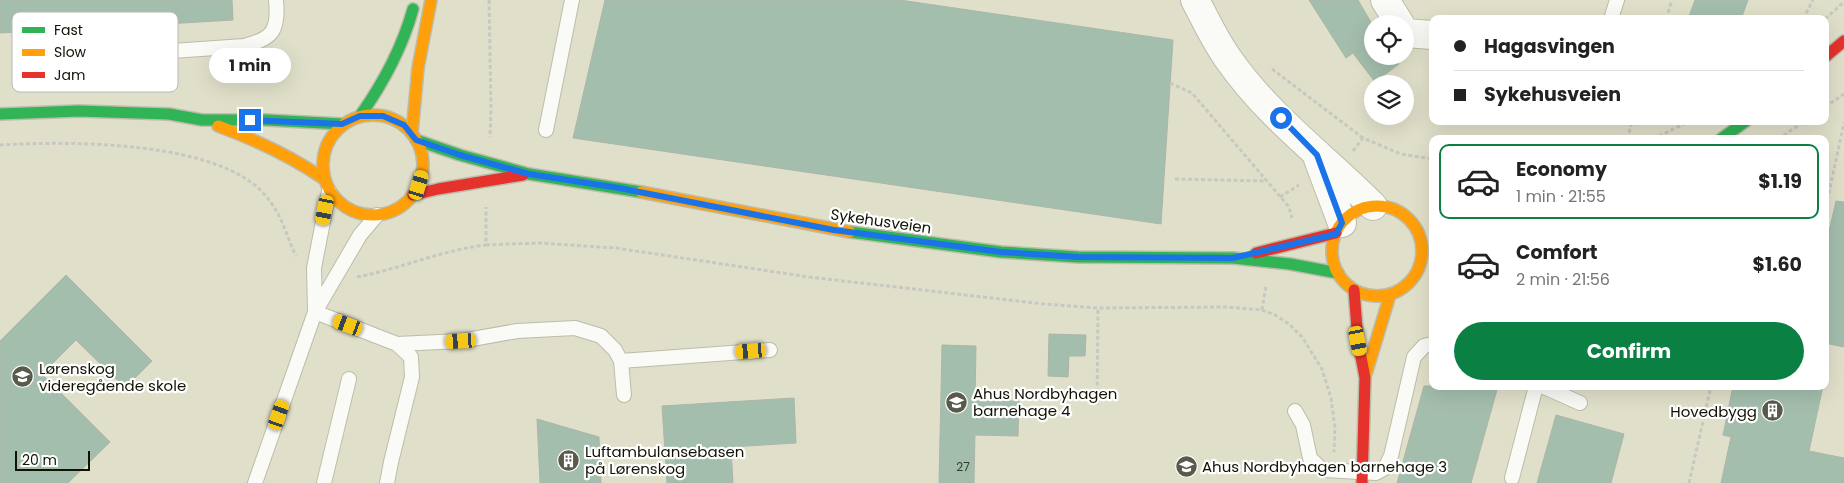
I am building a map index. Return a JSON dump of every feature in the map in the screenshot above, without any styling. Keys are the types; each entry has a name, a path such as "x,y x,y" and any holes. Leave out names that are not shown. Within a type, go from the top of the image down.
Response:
{"main road":[{"path":"360,116 377,93 397,59 406,35 415,0"},
{"path":"414,136 420,59 431,0"},
{"path":"1829,54 1844,41"},
{"path":"0,114 79,111 170,114 202,120 262,142 300,162 327,185"},
{"path":"360,116 388,117 404,125 414,136 421,150 422,174 419,185 413,195 397,209 377,215 355,212 336,200 327,185 322,167 323,155 330,138 342,124 360,116"},
{"path":"202,120 267,120 342,124"},
{"path":"1727,135 1740,125"},
{"name":"Sykehusveien","path":"414,136 460,155 529,174 619,188 834,230 992,251 1078,257 1233,258 1304,266 1338,273"},
{"name":"Sykehusveien","path":"413,195 529,174"},
{"path":"1373,206 1392,208 1409,218 1415,226 1422,246 1420,266 1416,276 1409,284 1390,294 1372,296 1354,290 1338,273 1332,253 1339,228 1351,214 1373,206"},
{"path":"1415,226 1429,228"},
{"name":"Sykehusveien","path":"1233,258 1339,228"},
{"path":"1420,266 1429,262"},
{"path":"1354,290 1358,341 1365,378 1362,478"},
{"path":"1365,378 1390,294"}],"street":[{"path":"1196,0 1220,47 1255,92 1317,155 1345,178 1373,206"},
{"path":"1384,0 1394,15"},
{"path":"1414,34 1429,35"},
{"path":"1317,155 1339,228"}],"lane":[{"path":"178,51 244,46 259,42 270,36 276,25 276,0"},
{"path":"546,130 572,0"},
{"path":"1612,15 1617,0"},
{"path":"315,312 314,268 327,185"},
{"path":"255,483 315,312 360,235 377,215"},
{"path":"315,312 397,344 411,357 412,377 390,462 387,483"},
{"path":"397,344 461,341 518,331 575,328 601,336 615,350 621,361 624,395"},
{"path":"1295,411 1303,425 1310,458 1319,467 1362,478 1376,474 1385,468 1391,456 1414,357 1424,346 1429,345"},
{"path":"621,361 770,350"},
{"path":"324,483 349,379"},
{"path":"1512,478 1535,390"},
{"path":"1551,390 1580,403"}],"path":[{"path":"489,0 491,109 489,144"},
{"path":"1667,15 1672,0"},
{"path":"1805,15 1813,0"},
{"path":"1829,15 1844,2"},
{"path":"1264,64 1363,138 1401,154 1429,159"},
{"path":"1170,83 1192,93 1280,196 1291,212 1292,224"},
{"path":"1829,105 1843,96"},
{"path":"1829,192 1844,123"},
{"path":"1661,135 1682,125"},
{"path":"1784,135 1799,125"},
{"path":"1349,154 1355,150 1363,138"},
{"path":"0,145 39,142 102,144 166,152 225,167 255,185 265,195 281,217 294,251 301,262"},
{"path":"1175,179 1267,181"},
{"path":"1280,196 1304,182"},
{"path":"486,245 487,201"},
{"path":"356,278 455,250 486,245 539,243 616,248 843,281 1044,304 1098,308 1227,307 1262,310 1275,315 1289,324 1302,337 1322,369 1334,413 1334,471"},
{"path":"1262,310 1268,282"},
{"path":"1097,405 1098,308"},
{"path":"1689,483 1710,390"}],"building":[{"path":"0,0 232,0 233,20 178,23 178,12 12,12 12,32 0,33"},
{"path":"605,0 900,0 1173,40 1161,224 573,138"},
{"path":"1309,0 1358,0 1367,15 1364,15 1364,65 1398,65 1384,75 1370,75 1353,53 1346,58"},
{"path":"1695,0 1748,0 1742,15 1689,15"},
{"path":"1836,201 1844,202 1844,347 1829,344 1829,232"},
{"name":"Lørenskog videregående skole","path":"66,275 152,361 125,388 76,340 42,374 110,442 68,483 0,483 0,341"},
{"path":"1049,334 1086,335 1085,356 1069,356 1068,377 1048,376"},
{"path":"942,345 976,346 975,401 1019,401 1018,436 975,435 974,483 939,483"},
{"path":"1424,386 1429,386 1429,390 1497,390 1471,483 1397,483"},
{"name":"Hovedbygg","path":"1732,390 1822,390 1809,451 1844,458 1844,483 1721,483 1731,437 1723,435"},
{"path":"794,398 796,443 731,447 733,483 667,483 662,406"},
{"path":"1556,415 1624,434 1611,483 1537,483"},
{"name":"Luftambulansebasen på Lørenskog","path":"537,419 599,437 601,483 540,483"}],"traffic: fast":[{"path":"360,116 377,91 391,65 409,24 413,9"},
{"path":"0,114 79,111 169,114 202,120 267,120 342,124"},
{"path":"1727,135 1740,125"},
{"path":"416,140 460,155 529,174 641,192"},
{"path":"850,232 1001,252 1078,257 1233,258 1290,264 1338,273"}],"traffic: slow":[{"path":"412,133 418,68 431,0"},
{"path":"373,115 392,119 409,129 419,146 423,165 419,184 409,201 392,211 373,215 354,211 337,201 327,184 323,165 327,146 337,129 354,119 373,115"},
{"path":"218,126 273,149 324,179"},
{"path":"641,192 850,232"},
{"path":"1377,206 1394,209 1409,219 1419,234 1422,251 1419,268 1409,283 1394,293 1377,296 1360,293 1345,283 1335,268 1332,251 1335,234 1345,219 1360,209 1377,206"},
{"path":"1366,374 1390,295"}],"traffic: jam":[{"path":"1829,54 1844,41"},
{"path":"413,195 523,175"},
{"path":"1256,253 1336,233"},
{"path":"1354,290 1358,341 1365,378 1362,483"}],"place":[{"name":"Lørenskog videregående skole","path":"23,377"},
{"name":"Ahus Nordbyhagen barnehage 4","path":"957,402"},
{"name":"Hovedbygg","path":"1773,411"},
{"name":"Luftambulansebasen på Lørenskog","path":"569,460"},
{"name":"Ahus Nordbyhagen barnehage 3","path":"1186,466"}],"route":[{"path":"250,120 342,124 360,116 383,116 394,119 404,125 416,140 442,150 529,174 619,188 834,230 898,239 1001,252 1078,257 1233,258 1336,234 1342,223 1317,155 1281,118"}]}
